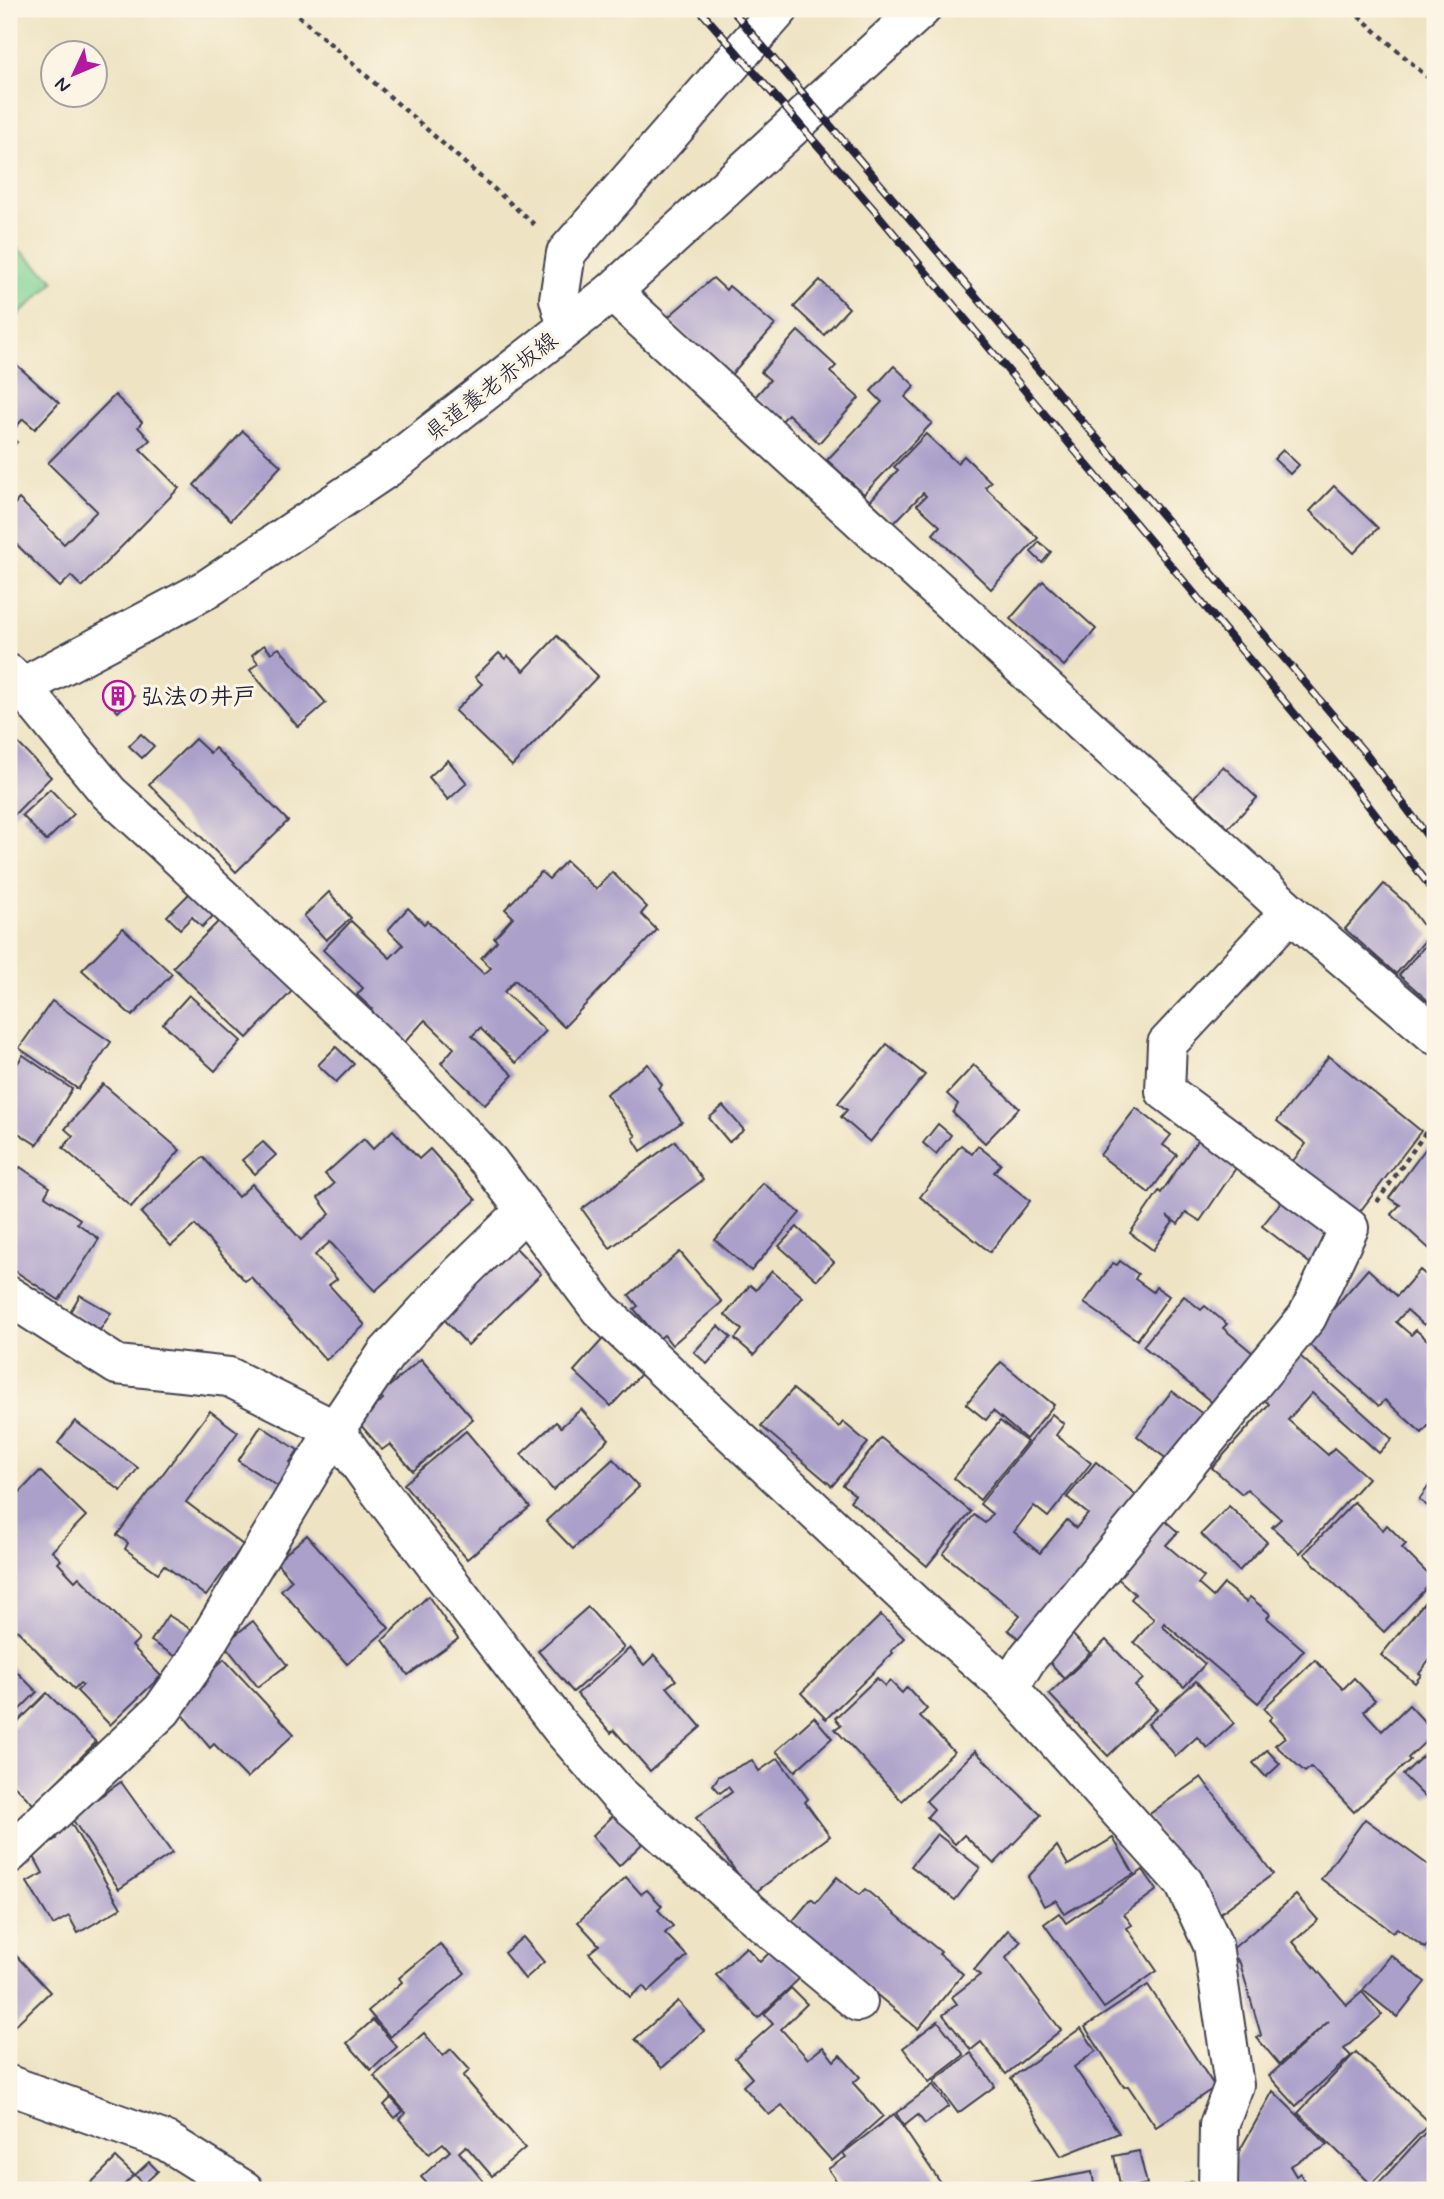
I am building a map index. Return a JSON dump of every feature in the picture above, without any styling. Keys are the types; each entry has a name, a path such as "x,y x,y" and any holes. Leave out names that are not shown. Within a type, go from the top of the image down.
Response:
{"street":[{"path":"567,327 559,299 566,253 779,9"},
{"name":"県道養老赤坂線","path":"13,685 207,589 387,468 612,292 922,9"},
{"path":"612,292 1290,912 1435,1035"},
{"path":"13,685 109,793 390,1056 489,1162 600,1310 915,1605 1009,1688 1184,1882 1213,1945 1234,2085 1219,2125 1218,2190"},
{"path":"1009,1688 1027,1659 1307,1317 1349,1228 1166,1091 1167,1044 1290,912"},
{"path":"9,1854 162,1710 191,1669 335,1430 386,1354 461,1273 526,1210"},
{"path":"9,1296 117,1365 229,1377 335,1430 561,1728 618,1794 749,1911 858,2002"},
{"path":"9,2085 166,2141 244,2190"}],"path":[{"path":"290,9 566,253"},
{"path":"1351,9 1435,84"},
{"path":"1349,1228 1365,1220 1435,1119"}],"green space":[{"path":"9,241 55,281 9,324"}],"building":[{"path":"713,278 726,290 729,286 775,325 730,376 667,318"},
{"path":"820,280 849,308 824,335 794,307"},
{"path":"798,331 836,366 830,372 859,398 819,443 788,414 782,421 755,397 770,380 761,372"},
{"path":"9,358 59,403 35,429 23,419 9,435"},
{"path":"894,366 915,386 905,397 932,423 864,494 827,460 882,402 871,391"},
{"path":"115,395 142,422 138,427 150,440 140,449 179,488 82,587 71,576 60,587 9,537 9,510 19,499 64,544 97,511 48,463"},
{"path":"243,431 281,466 231,520 194,485"},
{"path":"926,434 957,463 964,456 991,482 985,487 1038,538 991,589 933,534 940,526 917,505 926,496 923,493 894,523 870,501 898,470 894,467"},
{"path":"9,435 17,442 9,452"},
{"path":"1283,450 1299,465 1290,474 1274,459"},
{"path":"1334,486 1378,528 1354,553 1310,511"},
{"path":"1039,542 1051,552 1042,563 1031,552"},
{"path":"1043,581 1096,629 1064,666 1010,619"},
{"path":"557,636 598,676 512,766 455,711 482,684 475,677 499,653 505,659 508,656 524,671"},
{"path":"264,645 271,653 279,648 326,703 298,727 250,670 258,663 252,655"},
{"name":"弘法の井戸","path":"118,681 134,696 118,712 103,696"},
{"path":"141,734 154,746 142,758 129,746"},
{"path":"14,739 51,777 9,820 9,744"},
{"path":"195,739 210,753 215,748 288,821 236,872 149,784"},
{"path":"448,760 467,783 448,800 429,777"},
{"path":"1223,766 1257,798 1228,828 1195,797"},
{"path":"50,789 74,814 46,841 22,815"},
{"path":"566,861 596,889 612,872 647,907 641,914 657,930 564,1027 515,980 504,992 546,1031 516,1063 480,1028 472,1036 513,1075 485,1105 441,1063 454,1048 425,1020 403,1044 369,1012 372,1009 357,995 363,988 323,950 351,921 390,958 403,945 388,930 408,908 424,924 427,921 484,974 491,968 481,958 497,941 494,938 513,917 505,909 541,872 549,879"},
{"path":"1384,884 1407,904 1430,935 1396,974 1345,929"},
{"path":"191,892 214,915 202,927 192,917 180,929 167,916"},
{"path":"329,892 351,918 326,940 304,916"},
{"path":"221,919 294,989 247,1038 173,967"},
{"path":"123,928 172,974 132,1016 82,970"},
{"path":"1432,938 1435,942 1435,1007 1399,975"},
{"path":"189,995 241,1041 215,1071 163,1024"},
{"path":"52,1001 111,1042 78,1089 19,1048"},
{"path":"887,1044 925,1075 870,1142 841,1117 847,1110 838,1103"},
{"path":"336,1047 354,1064 336,1082 318,1065"},
{"path":"23,1055 72,1089 37,1145 9,1127 9,1076"},
{"path":"1329,1056 1421,1131 1358,1214 1293,1161 1306,1144 1277,1121"},
{"path":"648,1064 662,1085 658,1088 682,1122 641,1151 633,1138 636,1136 606,1094"},
{"path":"974,1065 1019,1108 985,1143 953,1113 958,1104 947,1094"},
{"path":"103,1084 180,1150 131,1207 63,1148 73,1136 65,1129"},
{"path":"723,1106 744,1130 729,1142 709,1118"},
{"path":"1136,1108 1171,1135 1163,1145 1177,1155 1149,1193 1100,1155"},
{"path":"938,1124 951,1135 936,1154 923,1143"},
{"path":"393,1130 419,1159 430,1149 476,1200 375,1291 330,1242 315,1255 337,1279 329,1285 365,1325 326,1360 251,1277 245,1281 195,1225 171,1246 141,1213 203,1157 238,1197 252,1184 301,1240 330,1214 318,1198 334,1184 325,1174 364,1139 373,1149"},
{"path":"1203,1132 1242,1159 1200,1221 1186,1212 1178,1224 1167,1216 1173,1222 1153,1250 1130,1233"},
{"path":"1435,1136 1435,1254 1391,1214 1400,1205 1389,1198"},
{"path":"675,1141 703,1180 610,1248 582,1209"},
{"path":"263,1142 276,1155 255,1174 242,1160"},
{"path":"961,1145 972,1154 978,1146 1001,1164 994,1172 1030,1201 990,1252 920,1197"},
{"path":"9,1164 18,1170 20,1167 50,1187 45,1196 80,1219 77,1223 99,1239 59,1300 9,1267"},
{"path":"763,1183 800,1213 751,1271 715,1240"},
{"path":"1286,1196 1327,1229 1312,1265 1262,1226"},
{"path":"797,1227 834,1262 817,1280 779,1246"},
{"path":"513,1245 541,1274 468,1345 441,1316"},
{"path":"680,1252 722,1302 672,1345 664,1335 659,1339 634,1309 638,1306 629,1295"},
{"path":"1120,1261 1138,1274 1135,1279 1153,1292 1156,1287 1169,1296 1137,1340 1084,1303 1113,1263 1117,1265"},
{"path":"1368,1269 1397,1296 1420,1270 1435,1283 1435,1313 1424,1325 1407,1310 1396,1322 1411,1335 1416,1330 1435,1347 1432,1356 1435,1359 1435,1418 1422,1433 1385,1400 1379,1406 1305,1341"},
{"path":"772,1271 803,1297 754,1355 735,1339 742,1330 725,1315 750,1285 756,1290"},
{"path":"80,1295 111,1313 100,1330 70,1312"},
{"path":"1184,1296 1201,1310 1205,1306 1227,1324 1223,1328 1254,1354 1214,1404 1143,1346"},
{"path":"718,1326 731,1337 707,1364 694,1352"},
{"path":"603,1339 641,1374 611,1406 574,1371"},
{"path":"1300,1356 1392,1439 1379,1453 1312,1393 1288,1420 1328,1455 1334,1448 1368,1478 1300,1553 1272,1527 1281,1519 1247,1489 1242,1494 1212,1468 1269,1404 1262,1398"},
{"path":"421,1359 473,1419 413,1471 390,1444 382,1450 359,1423 383,1399 379,1395"},
{"path":"1001,1362 1054,1405 1026,1439 993,1411 986,1420 966,1404"},
{"path":"793,1389 839,1427 843,1422 868,1443 832,1486 761,1426"},
{"path":"1172,1391 1208,1418 1172,1463 1137,1436"},
{"path":"581,1409 609,1439 553,1490 521,1454 556,1422 561,1427"},
{"path":"210,1411 238,1432 186,1502 243,1545 206,1596 164,1565 158,1573 125,1549 128,1543 117,1535"},
{"path":"1052,1414 1064,1424 1056,1435 1091,1463 1048,1517 1034,1506 1014,1532 1040,1553 1067,1520 1076,1528 1088,1514 1067,1497 1096,1462 1146,1503 1022,1641 1008,1630 1020,1615 943,1554 974,1515 985,1523 992,1514 980,1504"},
{"path":"75,1421 138,1468 121,1491 58,1443"},
{"path":"1000,1421 1027,1442 980,1500 954,1478"},
{"path":"261,1426 298,1450 290,1462 296,1465 281,1488 238,1461"},
{"path":"466,1431 530,1507 467,1559 404,1484"},
{"path":"881,1438 971,1512 927,1566 850,1501 855,1495 843,1485"},
{"path":"613,1459 639,1487 573,1549 546,1521"},
{"path":"40,1471 86,1516 52,1551 61,1560 58,1563 75,1581 79,1577 139,1639 132,1646 161,1676 110,1725 77,1691 83,1685 80,1683 74,1689 17,1630 11,1636 9,1634 9,1526 13,1521 10,1518 19,1493"},
{"path":"1435,1477 1435,1511 1419,1500"},
{"path":"1354,1502 1383,1530 1387,1525 1406,1544 1402,1548 1434,1580 1384,1632 1304,1554"},
{"path":"1229,1506 1267,1542 1239,1571 1201,1534"},
{"path":"1162,1518 1178,1532 1166,1545 1204,1577 1198,1584 1213,1597 1224,1584 1246,1602 1250,1597 1270,1614 1267,1618 1304,1650 1258,1703 1164,1623 1162,1626 1205,1664 1184,1687 1134,1642 1154,1619 1131,1599 1135,1594 1114,1575"},
{"path":"307,1535 389,1628 347,1664 281,1590 292,1580 276,1562"},
{"path":"1433,1592 1435,1653 1415,1683 1381,1655"},
{"path":"428,1596 458,1639 408,1675 383,1640"},
{"path":"588,1607 624,1648 573,1692 538,1651"},
{"path":"168,1615 195,1632 180,1659 151,1641"},
{"path":"881,1615 904,1638 891,1651 893,1653 826,1719 801,1693"},
{"path":"253,1621 287,1665 258,1687 224,1644"},
{"path":"1071,1633 1090,1653 1064,1678 1045,1657"},
{"path":"1106,1640 1143,1679 1135,1686 1157,1709 1108,1756 1049,1694"},
{"path":"630,1648 644,1665 654,1655 676,1680 667,1687 701,1727 650,1771 614,1730 611,1733 577,1694"},
{"path":"224,1659 294,1734 247,1778 214,1744 210,1748 181,1713 177,1703"},
{"path":"1315,1660 1343,1689 1354,1678 1375,1700 1364,1711 1382,1731 1409,1705 1435,1733 1354,1812 1311,1767 1305,1772 1275,1745 1285,1737 1269,1720 1272,1717 1264,1708"},
{"path":"9,1664 37,1692 9,1720"},
{"path":"877,1678 885,1686 890,1681 902,1693 907,1687 927,1709 920,1716 954,1752 902,1801 835,1729 841,1725 835,1718"},
{"path":"1196,1681 1234,1723 1207,1748 1197,1737 1176,1756 1148,1724"},
{"path":"47,1693 96,1742 34,1805 9,1780 9,1731"},
{"path":"814,1717 832,1738 795,1771 776,1751"},
{"path":"1267,1750 1280,1764 1266,1777 1253,1763"},
{"path":"975,1751 1041,1815 994,1864 964,1835 955,1844 927,1817 934,1809 926,1801"},
{"path":"1428,1751 1435,1758 1435,1791 1427,1799 1403,1775"},
{"path":"778,1758 808,1799 805,1802 830,1836 753,1894 696,1818 732,1792 728,1787 720,1793 713,1785 719,1776 752,1760 759,1771"},
{"path":"1201,1777 1273,1874 1219,1914 1147,1816"},
{"path":"121,1782 172,1853 119,1889 71,1817"},
{"path":"615,1814 643,1843 619,1866 592,1836"},
{"path":"1365,1819 1435,1870 1435,1877 1431,1882 1435,1885 1435,1935 1425,1948 1397,1928 1393,1932 1321,1879"},
{"path":"69,1820 121,1908 78,1933 69,1916 53,1925 27,1882 43,1873 32,1853 56,1839 50,1830"},
{"path":"937,1834 980,1868 955,1900 911,1866"},
{"path":"1113,1838 1134,1874 1064,1914 1056,1900 1044,1906 1028,1877 1057,1846 1068,1865"},
{"path":"1143,1870 1157,1890 1124,1914 1132,1925 1127,1928 1157,1971 1104,2008 1044,1924 1059,1913 1066,1923"},
{"path":"626,1877 641,1894 647,1890 662,1906 658,1910 673,1926 665,1933 687,1956 648,1992 643,1986 630,1997 589,1953 599,1945 578,1922"},
{"path":"837,1877 859,1895 865,1889 941,1952 939,1954 963,1974 918,2029 791,1923 811,1899 816,1903"},
{"path":"1296,1895 1318,1920 1293,1942 1347,2005 1362,1992 1382,2015 1344,2049 1351,2056 1296,2106 1269,2076 1329,2021 1279,2064 1257,2038 1261,2035 1240,1963 1230,1951"},
{"path":"1008,1930 1021,1941 1006,1958 1061,2030 1006,2074 981,2042 971,2050 943,2015 957,2004 952,1997 980,1975 974,1970"},
{"path":"523,1937 544,1962 525,1979 504,1953"},
{"path":"440,1944 465,1973 390,2037 368,2011 402,1982 399,1978"},
{"path":"746,1947 760,1962 775,1947 802,1976 758,2018 716,1975"},
{"path":"9,1948 50,1992 9,2031"},
{"path":"1391,1955 1425,1982 1397,2017 1363,1990"},
{"path":"1148,1985 1215,2087 1156,2127 1128,2086 1124,2087 1085,2027"},
{"path":"791,1988 807,2004 781,2029 808,2059 823,2047 834,2061 840,2055 860,2077 853,2083 883,2116 832,2161 782,2105 769,2115 743,2086 752,2078 735,2058 773,2024 764,2014"},
{"path":"678,2001 704,2031 662,2068 635,2039"},
{"path":"373,2020 397,2047 371,2070 347,2043"},
{"path":"938,2021 964,2055 929,2082 903,2048"},
{"path":"1081,2028 1096,2051 1074,2067 1119,2133 1061,2156 1011,2078"},
{"path":"424,2033 443,2056 451,2049 470,2070 463,2076 525,2148 492,2176 466,2146 459,2152 484,2182 475,2190 433,2190 421,2177 450,2151 443,2143 429,2154 399,2119 406,2113 374,2076"},
{"path":"1356,2052 1430,2123 1371,2184 1298,2113"},
{"path":"971,2053 995,2086 958,2113 934,2081"},
{"path":"933,2085 949,2106 925,2124 918,2115 904,2126 896,2113"},
{"path":"1273,2091 1328,2145 1290,2166 1296,2176 1300,2173 1309,2190 1234,2190 1226,2175"},
{"path":"391,2098 403,2111 395,2118 384,2105"},
{"path":"894,2114 944,2188 843,2190 828,2169 846,2157 843,2153"},
{"path":"1435,2117 1435,2190 1385,2190 1378,2184 1434,2123 1431,2121"},
{"path":"1139,2151 1147,2184 1121,2189 1114,2156"},
{"path":"116,2158 134,2175 119,2190 84,2190"},
{"path":"149,2162 158,2171 144,2184 135,2175"},
{"path":"1092,2172 1095,2190 1021,2190 1020,2185"},
{"path":"1193,2181 1196,2190 1168,2190"}],"railway":[{"path":"699,9 875,211 1339,767 1435,893"},
{"path":"731,9 1365,753 1435,846"}],"place":[{"name":"弘法の井戸","path":"118,696"}]}
